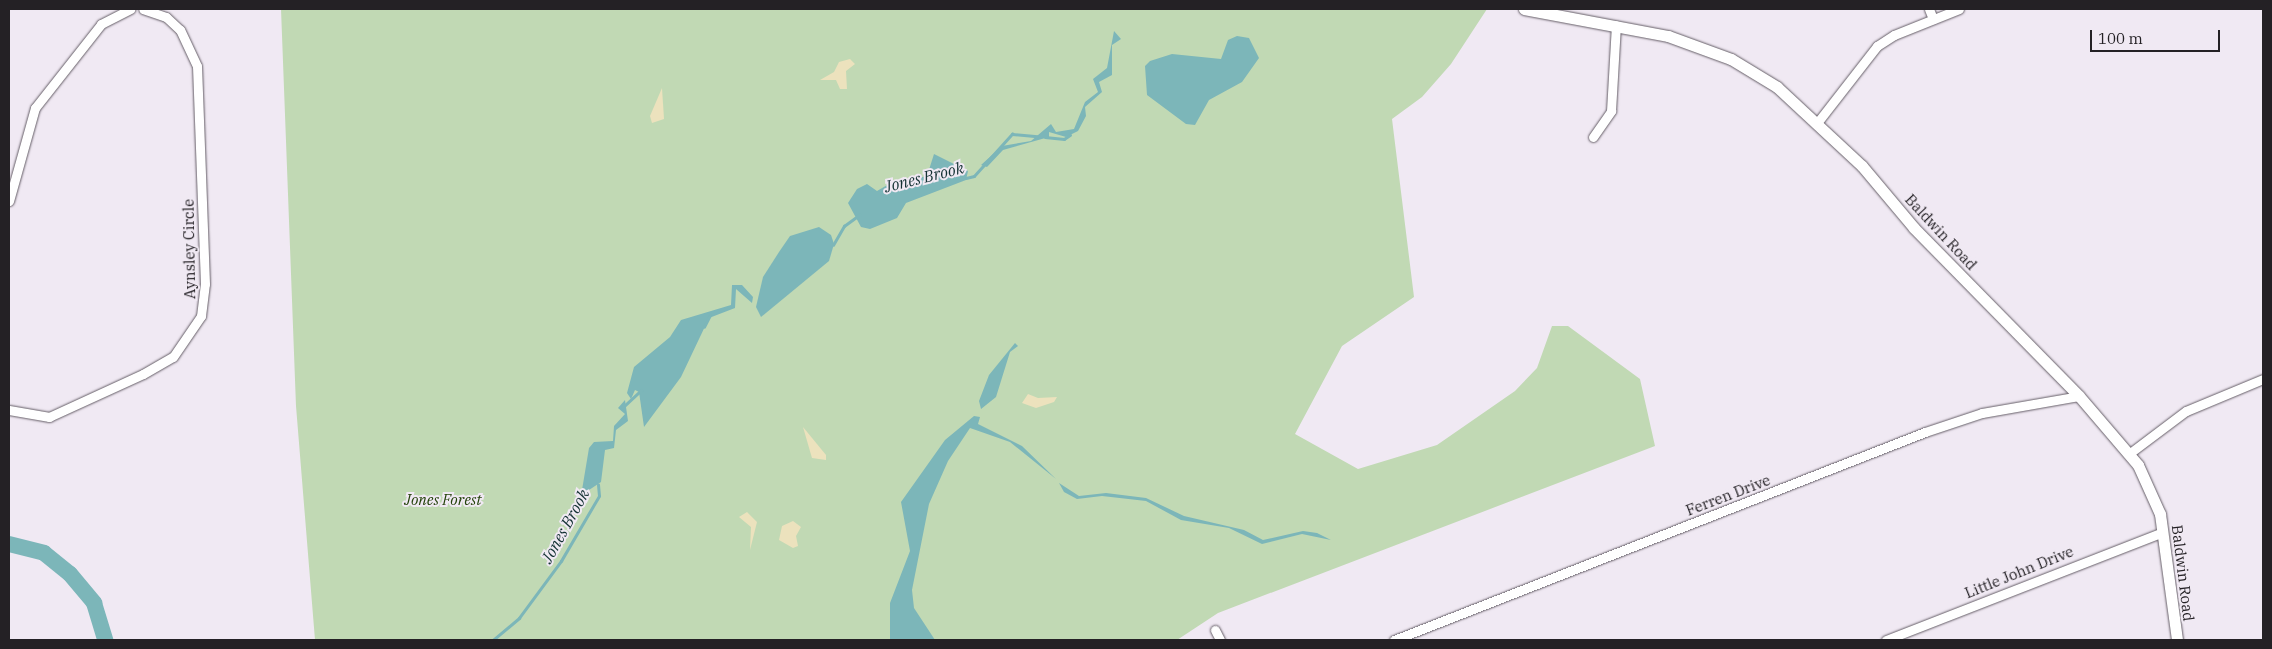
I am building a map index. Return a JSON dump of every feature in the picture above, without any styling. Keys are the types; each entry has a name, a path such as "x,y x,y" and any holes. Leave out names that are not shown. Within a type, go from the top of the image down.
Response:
{"street":[{"path":"9,200 35,108 101,24 124,9"},
{"name":"Aynsley Circle","path":"9,410 50,417 143,374 173,357 201,316 205,284 197,66 180,30 166,17 143,9"},
{"name":"Baldwin Road","path":"1524,9 1540,15 1616,25 1668,36 1731,59 1777,87 1817,123 2079,396 2130,453 2153,492 2163,532 2177,640"},
{"path":"1929,9 1933,19"},
{"path":"1817,123 1877,46 1933,19 1959,9"},
{"path":"1593,137 1611,111 1616,25"},
{"path":"2130,453 2186,411 2263,379"},
{"name":"Ferren Drive","path":"1394,640 1925,432 1982,413 2079,396"},
{"name":"Little John Drive","path":"1886,640 2163,532"},
{"path":"1215,630 1220,640"}],"green space":[{"name":"Jones Forest","path":"281,9 1487,9 1451,64 1422,97 1392,119 1414,297 1342,346 1295,434 1358,469 1437,445 1515,391 1537,368 1552,326 1568,326 1640,379 1655,446 1218,613 1177,640 315,640 296,406"}],"sand":[{"path":"850,59 855,64 846,71 847,89 840,89 836,80 820,80 834,72 839,62"},
{"path":"662,88 664,119 652,123 650,116"},
{"path":"1028,394 1038,398 1057,397 1054,402 1036,408 1022,403"},
{"path":"803,427 826,455 826,460 812,458"},
{"path":"747,512 757,522 750,550 751,527 739,517"},
{"path":"793,521 801,527 796,536 798,546 793,548 779,540 782,526"}],"water":[{"path":"1114,31 1121,39 1112,45 1112,75 1099,82 1102,92 1085,107 1086,116 1078,131 1066,137 1049,132 1049,137 1003,150 987,167 981,165 1002,146 1031,141 1051,124 1056,132 1074,129 1085,102 1098,92 1093,79 1107,68"},
{"path":"1237,36 1249,38 1259,58 1242,82 1209,100 1195,125 1186,124 1147,95 1145,66 1150,61 1172,54 1221,59 1228,40"},
{"path":"934,154 968,171 966,180 906,203 897,218 870,229 861,227 848,203 857,189 867,184 877,191 889,184 927,176"},
{"path":"819,227 831,235 834,244 829,261 761,317 756,307 763,277 779,252 790,236"},
{"path":"732,285 742,285 753,297 752,303 736,289 735,308 709,318 681,377 644,427 639,392 635,390 631,399 627,393 634,367 670,337 681,320 731,305"},
{"path":"1015,343 1018,346 1010,352 996,397 981,409 979,401 989,375"},
{"path":"625,400 628,421 616,430 614,448 605,450 601,482 586,492 582,490 589,448 594,442 613,441 614,426 625,414 618,408"},
{"path":"974,416 980,417 978,424 1022,446 1056,479 1010,442 970,428 948,461 929,504 912,590 914,608 935,640 890,640 890,603 910,551 901,502 945,440"},
{"path":"1059,483 1079,496 1106,493 1146,498 1184,516 1244,530 1263,540 1303,531 1317,533 1331,540 1302,534 1262,544 1229,528 1181,520 1146,501 1102,496 1077,499 1064,492"}],"waterway":[{"name":"Jones Brook","path":"966,178 974,176 1012,134 1037,136"},
{"name":"Jones Brook","path":"1045,137 1064,139 1070,135"},
{"name":"Jones Brook","path":"833,245 844,226 859,215"},
{"name":"Jones Brook","path":"704,327 710,315"},
{"name":"Jones Brook","path":"622,408 641,390"},
{"name":"Jones Brook","path":"493,640 519,618 561,561 599,496 598,485"},
{"path":"9,544 44,553 70,574 94,603 105,640"}]}
